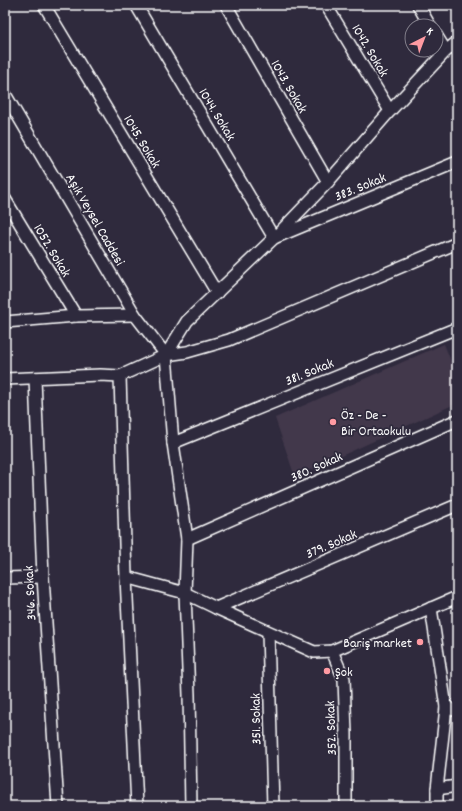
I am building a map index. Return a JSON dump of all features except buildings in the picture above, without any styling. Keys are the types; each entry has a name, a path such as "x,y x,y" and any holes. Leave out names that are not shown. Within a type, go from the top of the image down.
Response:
{"street":[{"name":"1045. Sokak","path":"44,5 217,293"},
{"name":"1044. Sokak","path":"136,5 274,238"},
{"name":"1043. Sokak","path":"226,5 328,182"},
{"name":"1042. Sokak","path":"326,5 390,111"},
{"path":"418,5 425,18"},
{"path":"191,806 185,593 187,540 173,443 166,355 187,321 274,238 328,182 390,111 446,51 457,42"},
{"name":"Aşık Veysel Caddesi","path":"5,94 135,315 166,355"},
{"name":"383. Sokak","path":"274,238 457,162"},
{"name":"1052. Sokak","path":"5,199 76,316"},
{"path":"5,379 100,375 120,376 166,355 187,352 229,340 457,243"},
{"path":"5,322 76,316 135,315"},
{"name":"381. Sokak","path":"173,443 457,328"},
{"path":"120,376 126,577 137,806"},
{"name":"346. Sokak","path":"35,378 43,577 58,806"},
{"name":"380. Sokak","path":"187,540 457,420"},
{"name":"379. Sokak","path":"216,608 457,505"},
{"path":"5,578 43,577"},
{"path":"126,577 185,593 314,652 332,651 457,597"},
{"path":"431,608 453,708 437,789 437,806"},
{"name":"351. Sokak","path":"268,632 272,806"},
{"name":"352. Sokak","path":"332,651 344,679 346,806"},
{"path":"437,789 457,786"}],"shaded area":[{"path":"444,344 457,376 457,403 295,477 275,418"}],"place":[{"name":"Öz - De - Bir Ortaokulu","path":"333,422"},
{"name":"Bariş market","path":"420,642"},
{"name":"Şok","path":"327,671"}]}
